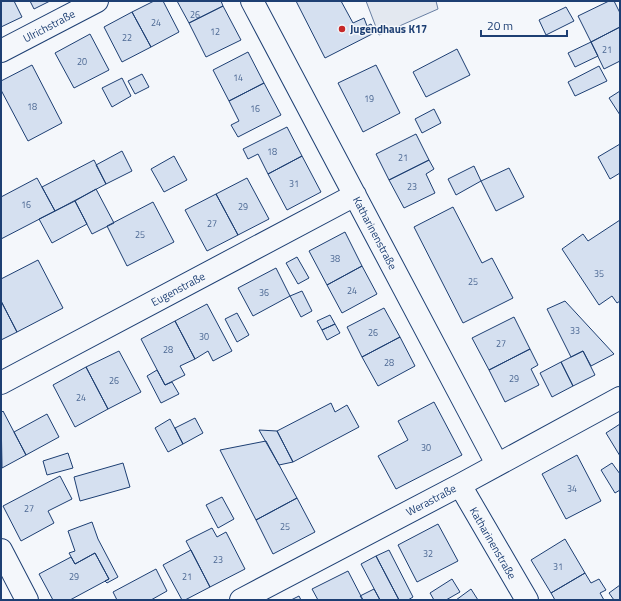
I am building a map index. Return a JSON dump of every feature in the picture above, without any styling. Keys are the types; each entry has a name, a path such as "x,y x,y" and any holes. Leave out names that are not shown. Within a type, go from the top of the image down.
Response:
{"street":[{"name":"Ulrichstraße","path":"1,52 97,1"},
{"name":"Katharinenstraße","path":"252,1 497,464"},
{"name":"Eugenstraße","path":"1,383 355,195"},
{"name":"Werastraße","path":"241,600 460,485 620,398"},
{"name":"Katharinenstraße","path":"460,485 527,600"},
{"path":"1,550 28,600"}],"shaded area":[{"path":"366,1 436,1 438,9 379,35"}],"building":[{"path":"1,1 14,1 22,17 1,27"},
{"path":"30,1 50,1 34,9"},
{"path":"154,1 163,1 179,32 151,47 132,12"},
{"path":"177,1 221,1 223,6 189,23"},
{"name":"Jugendhaus K17","path":"296,1 341,1 353,23 364,18 367,26 371,24 376,32 325,58"},
{"path":"609,1 614,1 620,13 620,27 591,42 578,16"},
{"path":"223,6 241,40 206,57 189,23"},
{"path":"566,7 574,21 546,35 539,20"},
{"path":"132,12 151,47 122,62 104,27"},
{"path":"620,27 620,61 604,69 591,42"},
{"path":"90,34 109,70 74,88 55,53"},
{"path":"591,42 598,56 575,67 568,53"},
{"path":"457,49 470,75 426,97 413,72"},
{"path":"248,52 264,83 229,101 213,70"},
{"path":"32,65 62,123 28,141 1,90 1,81"},
{"path":"376,65 400,113 363,132 338,83"},
{"path":"599,66 607,81 575,96 568,82"},
{"path":"142,74 149,87 135,94 128,81"},
{"path":"122,78 131,96 112,107 102,88"},
{"path":"264,83 281,115 238,137 231,125 239,121 229,101"},
{"path":"620,91 620,115 609,98"},
{"path":"434,109 441,123 422,133 415,119"},
{"path":"287,127 302,156 268,174 258,154 248,159 243,149"},
{"path":"416,134 429,160 389,180 376,154"},
{"path":"620,144 620,173 610,179 598,157"},
{"path":"122,151 132,171 106,184 96,165"},
{"path":"174,156 187,180 164,192 151,169"},
{"path":"302,156 321,192 287,210 268,174"},
{"path":"94,160 106,184 55,211 42,187"},
{"path":"429,160 434,169 426,174 435,193 404,208 389,180"},
{"path":"474,166 481,181 456,195 448,179"},
{"path":"509,168 524,197 496,211 481,181"},
{"path":"37,178 55,211 1,239 1,197"},
{"path":"247,178 269,219 238,235 216,194"},
{"path":"96,189 114,223 92,234 75,201"},
{"path":"216,194 238,235 207,251 185,210"},
{"path":"75,201 87,224 52,243 39,219"},
{"path":"153,202 174,242 127,266 107,226"},
{"path":"453,207 482,263 492,258 513,298 463,323 414,227"},
{"path":"620,220 620,301 617,303 612,296 599,305 562,249 583,234 588,241"},
{"path":"345,232 362,266 327,285 309,251"},
{"path":"297,257 309,278 298,284 286,263"},
{"path":"38,260 63,308 17,332 1,301 1,279"},
{"path":"362,266 377,294 342,313 327,285"},
{"path":"276,268 290,296 253,316 238,288"},
{"path":"302,291 312,311 301,317 290,296"},
{"path":"1,301 17,332 1,340"},
{"path":"565,301 614,354 591,366 583,351 571,357 547,309"},
{"path":"207,304 232,351 213,361 208,351 195,359 175,321"},
{"path":"384,308 400,337 362,357 347,327"},
{"path":"237,313 249,335 237,342 225,319"},
{"path":"330,315 335,324 322,330 317,321"},
{"path":"514,317 530,349 489,370 472,338"},
{"path":"175,321 195,359 180,366 185,375 165,385 141,339"},
{"path":"335,324 340,333 327,340 322,330"},
{"path":"400,337 415,366 378,386 362,357"},
{"path":"530,349 538,365 531,369 539,385 505,402 489,370"},
{"path":"119,351 141,392 108,409 86,367"},
{"path":"583,351 595,375 573,386 561,362"},
{"path":"561,362 573,386 552,397 540,373"},
{"path":"86,367 108,409 75,427 53,385"},
{"path":"157,370 165,385 172,382 179,394 161,403 147,376"},
{"path":"434,402 462,455 396,489 378,456 408,440 398,421"},
{"path":"331,403 335,412 347,405 359,427 293,462 277,431"},
{"path":"3,411 26,455 2,468 1,413"},
{"path":"47,414 59,437 26,455 14,432"},
{"path":"195,418 203,433 183,444 175,428"},
{"path":"170,419 183,444 168,452 155,428"},
{"path":"620,424 620,456 606,433"},
{"path":"259,430 277,431 293,462 279,465"},
{"path":"266,441 297,498 256,520 220,450"},
{"path":"68,453 73,468 47,475 43,461"},
{"path":"577,455 601,501 566,519 542,474"},
{"path":"123,463 130,487 80,501 74,477"},
{"path":"612,463 620,474 620,490 615,493 601,470"},
{"path":"60,476 72,499 48,511 54,523 21,541 3,506"},
{"path":"222,497 234,519 218,528 206,505"},
{"path":"297,498 315,532 273,554 256,520"},
{"path":"92,522 98,539 118,577 107,583 105,581 109,579 95,553 75,564 69,553 75,551 68,531"},
{"path":"438,524 458,561 417,582 398,545"},
{"path":"212,528 217,537 226,532 245,569 210,587 186,541"},
{"path":"565,539 585,573 551,593 531,560"},
{"path":"191,550 210,587 185,600 182,600 163,565"},
{"path":"389,550 413,597 408,600 399,600 376,556"},
{"path":"95,553 109,579 70,600 53,600 39,574 71,557 75,564"},
{"path":"376,556 399,600 380,600 361,564"},
{"path":"156,569 167,591 151,600 117,600 113,592"},
{"path":"348,571 363,600 318,600 312,589"},
{"path":"585,573 591,583 599,579 606,590 600,593 604,600 555,600 551,593"},
{"path":"452,579 460,592 446,600 434,600 430,593"},
{"path":"620,585 620,600 614,600 609,593"},
{"path":"374,589 380,600 363,600 360,596"},
{"path":"471,589 478,600 456,600"},
{"path":"299,596 301,600 291,600"}],"place":[{"name":"Jugendhaus K17","path":"342,29"}]}
